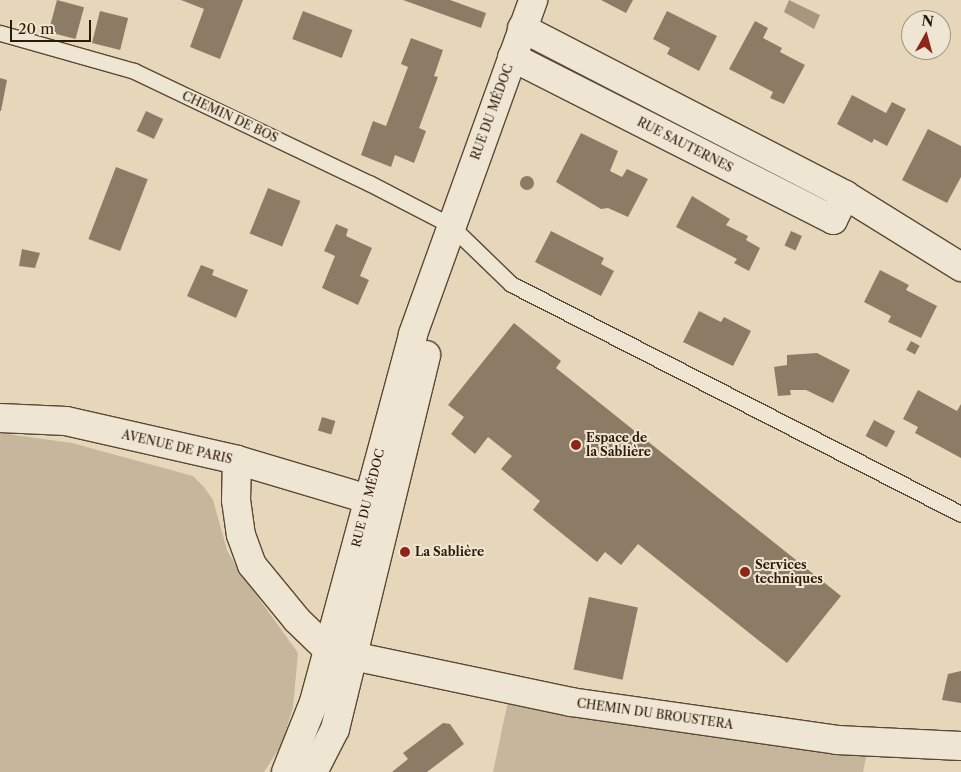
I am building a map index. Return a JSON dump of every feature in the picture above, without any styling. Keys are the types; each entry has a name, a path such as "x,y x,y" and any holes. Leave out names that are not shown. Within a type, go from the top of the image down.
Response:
{"street":[{"name":"RUE DU MÉDOC","path":"313,772 335,729 341,653 368,500 413,334 450,224 533,0"},
{"path":"522,28 845,195 961,267"},
{"name":"RUE SAUTERNES","path":"512,57 833,220 845,195"},
{"name":"AVENUE DE PARIS","path":"0,418 66,421 236,460 368,500"},
{"path":"236,460 236,500 241,534 252,565 297,620 341,653"},
{"name":"RUE DU MÉDOC","path":"286,772 341,653"},
{"name":"CHEMIN DU BROUSTERA","path":"341,653 571,702 837,740 961,746"}],"lane":[{"name":"CHEMIN DE BOS","path":"0,34 134,71 450,224 511,284 961,514"}],"shaded area":[{"path":"789,0 820,15 814,29 784,12"},
{"path":"0,433 72,443 193,476 204,487 213,500 227,550 237,568 298,653 293,707 282,744 264,772 0,772"},
{"path":"508,701 867,753 863,772 493,772"}],"building":[{"path":"57,0 84,7 76,39 48,32"},
{"path":"181,0 243,0 220,59 190,47 204,9"},
{"path":"403,0 450,0 486,13 481,28"},
{"path":"601,0 633,0 626,13"},
{"path":"100,11 128,18 120,50 92,43"},
{"path":"303,11 352,30 342,58 292,39"},
{"path":"667,11 717,36 699,71 667,54 670,48 653,39"},
{"path":"755,21 768,28 763,38 782,48 780,52 805,65 784,104 770,98 773,92 729,69"},
{"path":"411,38 443,50 434,76 438,77 419,128 426,131 414,163 395,155 391,167 361,155 373,121 386,126 408,67 401,64"},
{"path":"0,78 7,80 1,111 0,111"},
{"path":"852,95 886,113 892,102 906,109 887,146 874,139 872,143 837,124"},
{"path":"146,111 163,119 154,139 137,131"},
{"path":"928,129 961,146 961,177 947,203 902,180"},
{"path":"581,133 618,151 610,171 622,177 627,169 648,179 628,217 608,208 601,209 556,182"},
{"path":"116,167 148,179 120,251 88,239"},
{"path":"527,176 532,178 534,183 532,188 527,190 522,188 520,183 522,178"},
{"path":"268,188 300,201 282,247 250,233"},
{"path":"692,196 730,219 726,225 748,236 746,240 760,248 749,271 734,263 737,259 676,227"},
{"path":"336,224 348,229 346,236 372,248 360,276 369,280 358,305 322,288 335,256 324,251"},
{"path":"551,231 604,258 601,264 614,271 601,296 535,262"},
{"path":"791,231 802,236 795,250 784,246"},
{"path":"22,249 40,253 35,268 19,266"},
{"path":"201,265 214,270 212,275 248,290 236,318 187,296"},
{"path":"880,270 909,285 906,290 937,306 921,338 888,322 891,316 864,302"},
{"path":"699,311 721,322 724,317 751,331 733,366 683,342"},
{"name":"Espace de la Sablière","path":"514,323 561,361 556,368 841,596 787,663 638,544 621,565 605,552 597,562 533,510 540,501 501,469 512,456 488,437 475,454 451,434 464,417 448,405"},
{"path":"911,341 920,346 915,355 906,350"},
{"path":"817,353 850,370 833,403 806,390 790,390 791,395 778,396 774,367 787,365 787,355"},
{"path":"918,390 957,411 961,404 961,458 915,433 918,427 903,419"},
{"path":"322,417 335,421 331,434 318,430"},
{"path":"874,420 895,431 887,447 866,436"},
{"path":"589,597 638,607 623,680 574,669"},
{"path":"961,671 961,703 942,700 948,674"},
{"path":"443,723 450,724 464,744 427,772 392,772 408,759 403,753"}],"place":[{"name":"Espace de la Sablière","path":"576,445"},
{"name":"La Sablière","path":"405,552"},
{"name":"Services techniques","path":"745,572"}]}
